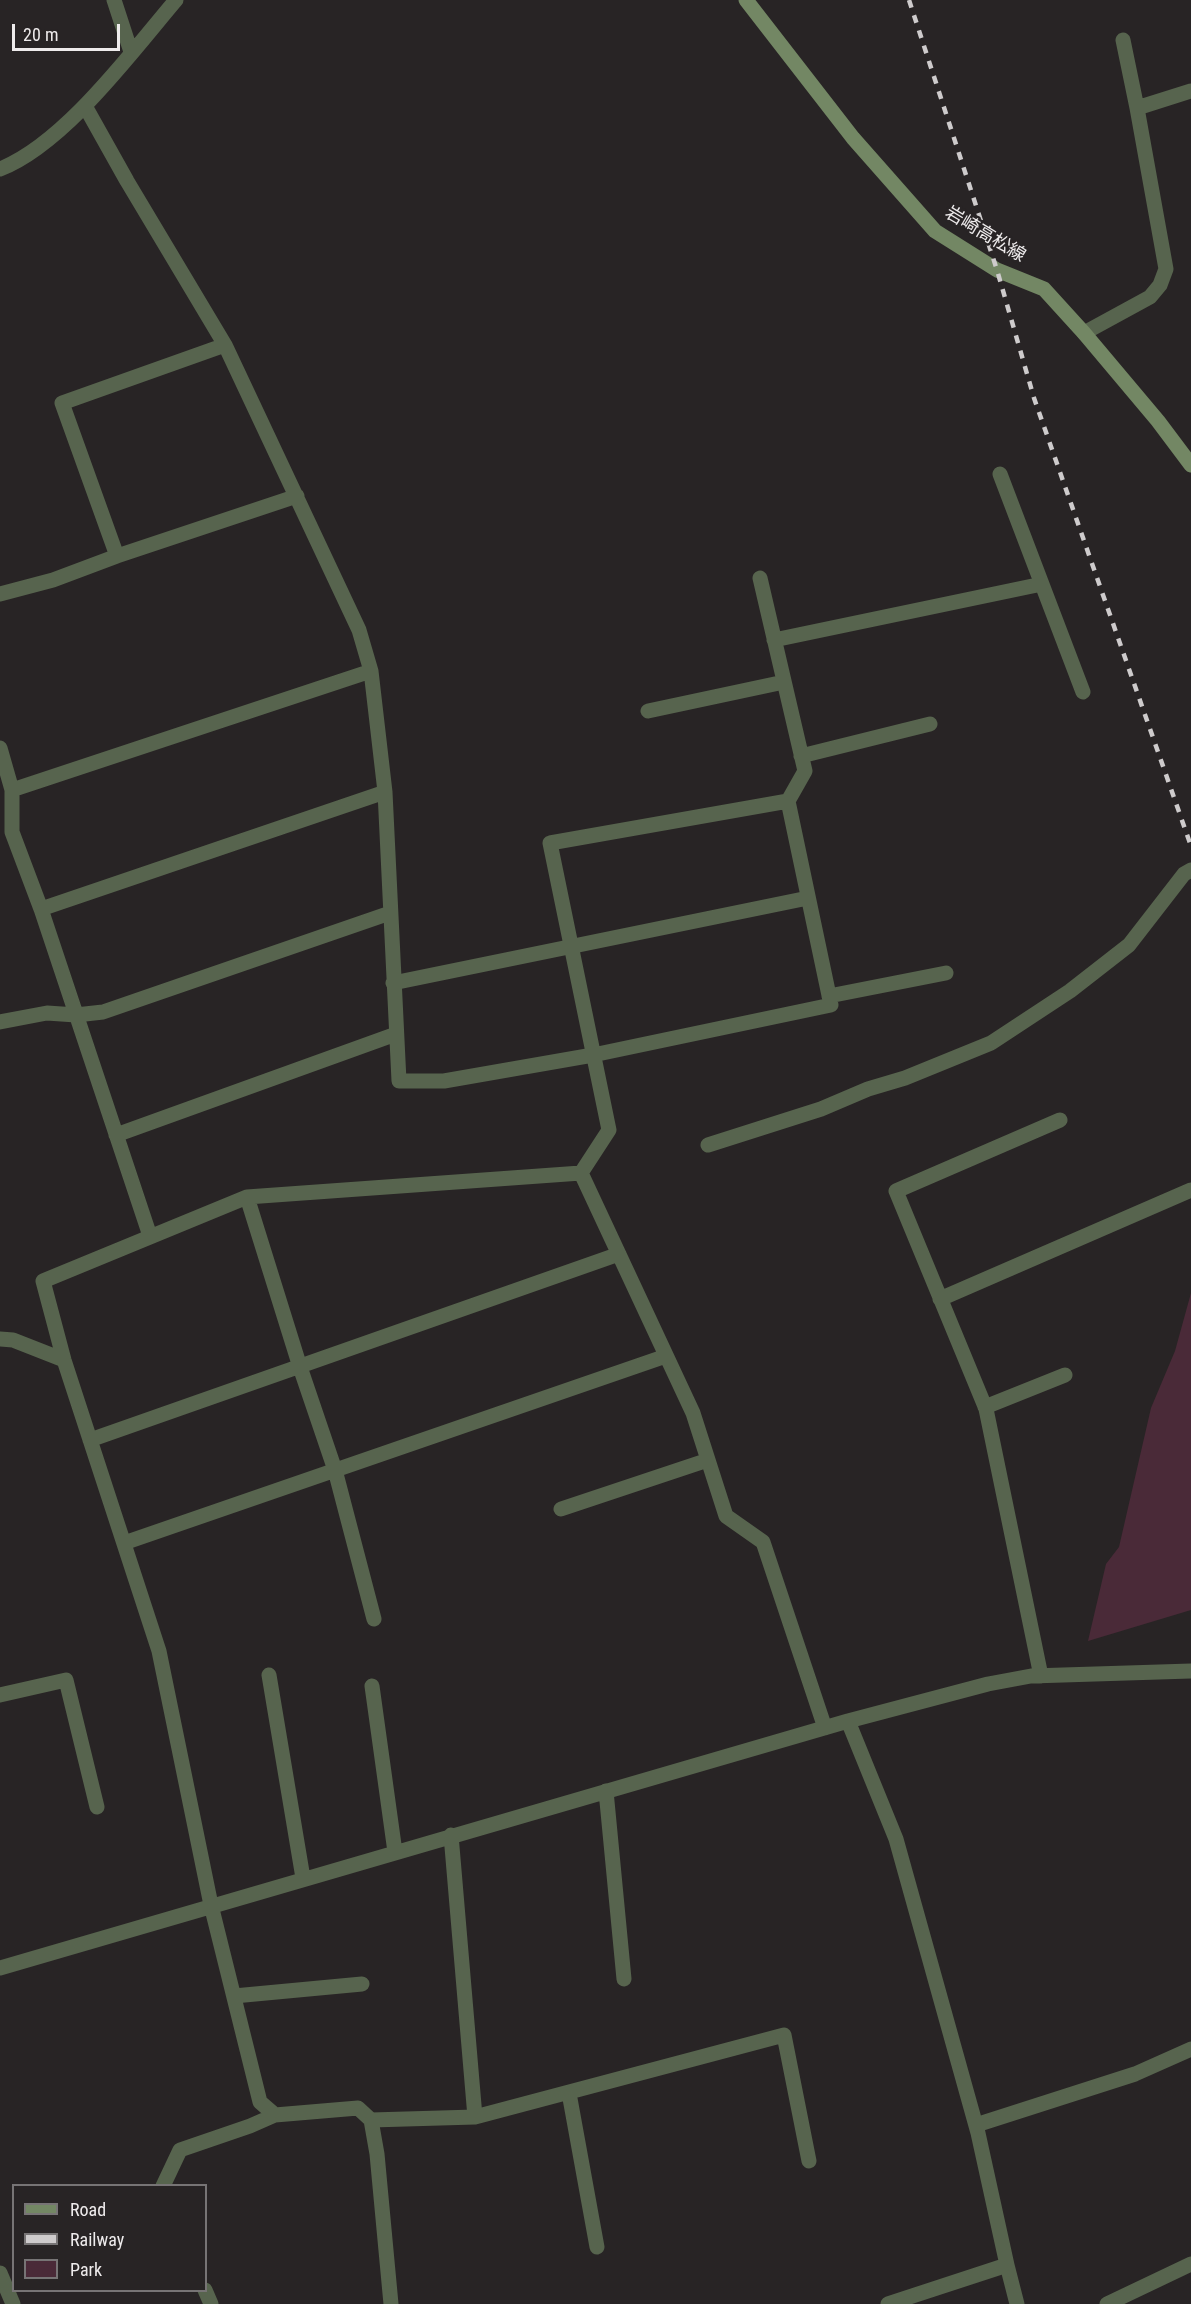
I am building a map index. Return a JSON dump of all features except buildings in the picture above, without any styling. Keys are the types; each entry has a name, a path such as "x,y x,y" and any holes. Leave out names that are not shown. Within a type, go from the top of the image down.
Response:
{"main road":[{"name":"岩崎高松線","path":"746,0 853,138 935,231 997,270 1044,289 1158,421 1191,465"}],"street":[{"path":"114,0 131,52"},
{"path":"0,170 20,162 85,106 176,0"},
{"path":"1083,333 1150,297 1160,285 1166,269 1123,40"},
{"path":"1137,108 1191,91"},
{"path":"85,106 225,345 359,630 371,671 385,792 399,1082 444,1081 593,1055 831,1005 788,801 805,771 760,578"},
{"path":"117,556 62,403 225,345"},
{"path":"1000,474 1083,692"},
{"path":"0,594 53,580 117,556 297,496"},
{"path":"774,640 1042,584"},
{"path":"12,790 371,671"},
{"path":"648,711 784,682"},
{"path":"801,756 930,724"},
{"path":"0,748 12,790 6,834 41,909 150,1236"},
{"path":"41,909 385,792"},
{"path":"581,1173 609,1130 550,843 788,801"},
{"path":"708,1145 821,1109 868,1089 905,1078 991,1042 1070,991 1129,945 1184,874 1191,870"},
{"path":"393,983 808,898"},
{"path":"0,1022 47,1013 76,1015 103,1012 390,913"},
{"path":"829,996 946,973"},
{"path":"116,1135 396,1034"},
{"path":"1041,1676 985,1407 896,1191 1060,1120"},
{"path":"275,2115 261,2102 211,1905 159,1651 64,1360 43,1281 247,1197 581,1173"},
{"path":"581,1173 693,1413 726,1516 763,1542 825,1728"},
{"path":"940,1299 1191,1190"},
{"path":"247,1197 335,1470 374,1619"},
{"path":"90,1440 619,1254"},
{"path":"0,1339 13,1340 64,1360"},
{"path":"124,1543 666,1356"},
{"path":"985,1407 1065,1375"},
{"path":"561,1509 708,1460"},
{"path":"0,1968 451,1835 848,1721 988,1684 1041,1676 1191,1671"},
{"path":"269,1675 303,1878"},
{"path":"0,1695 66,1680 97,1807"},
{"path":"372,1686 395,1852"},
{"path":"848,1721 896,1839 976,2125 1017,2304"},
{"path":"606,1791 624,1979"},
{"path":"451,1835 475,2117"},
{"path":"234,1996 362,1984"},
{"path":"371,2120 475,2117 784,2036 809,2161"},
{"path":"976,2125 1135,2074 1191,2049"},
{"path":"569,2092 597,2247"},
{"path":"164,2184 180,2150 275,2115 358,2108 371,2120 377,2154 391,2304"},
{"path":"1107,2304 1191,2264"},
{"path":"888,2304 1007,2265"},
{"path":"0,2273 13,2304"}],"green space":[{"path":"1191,1293 1191,1610 1088,1641 1106,1564 1119,1547 1151,1408 1175,1351"}],"railway":[{"path":"909,0 997,270 1034,398 1191,846"}]}
